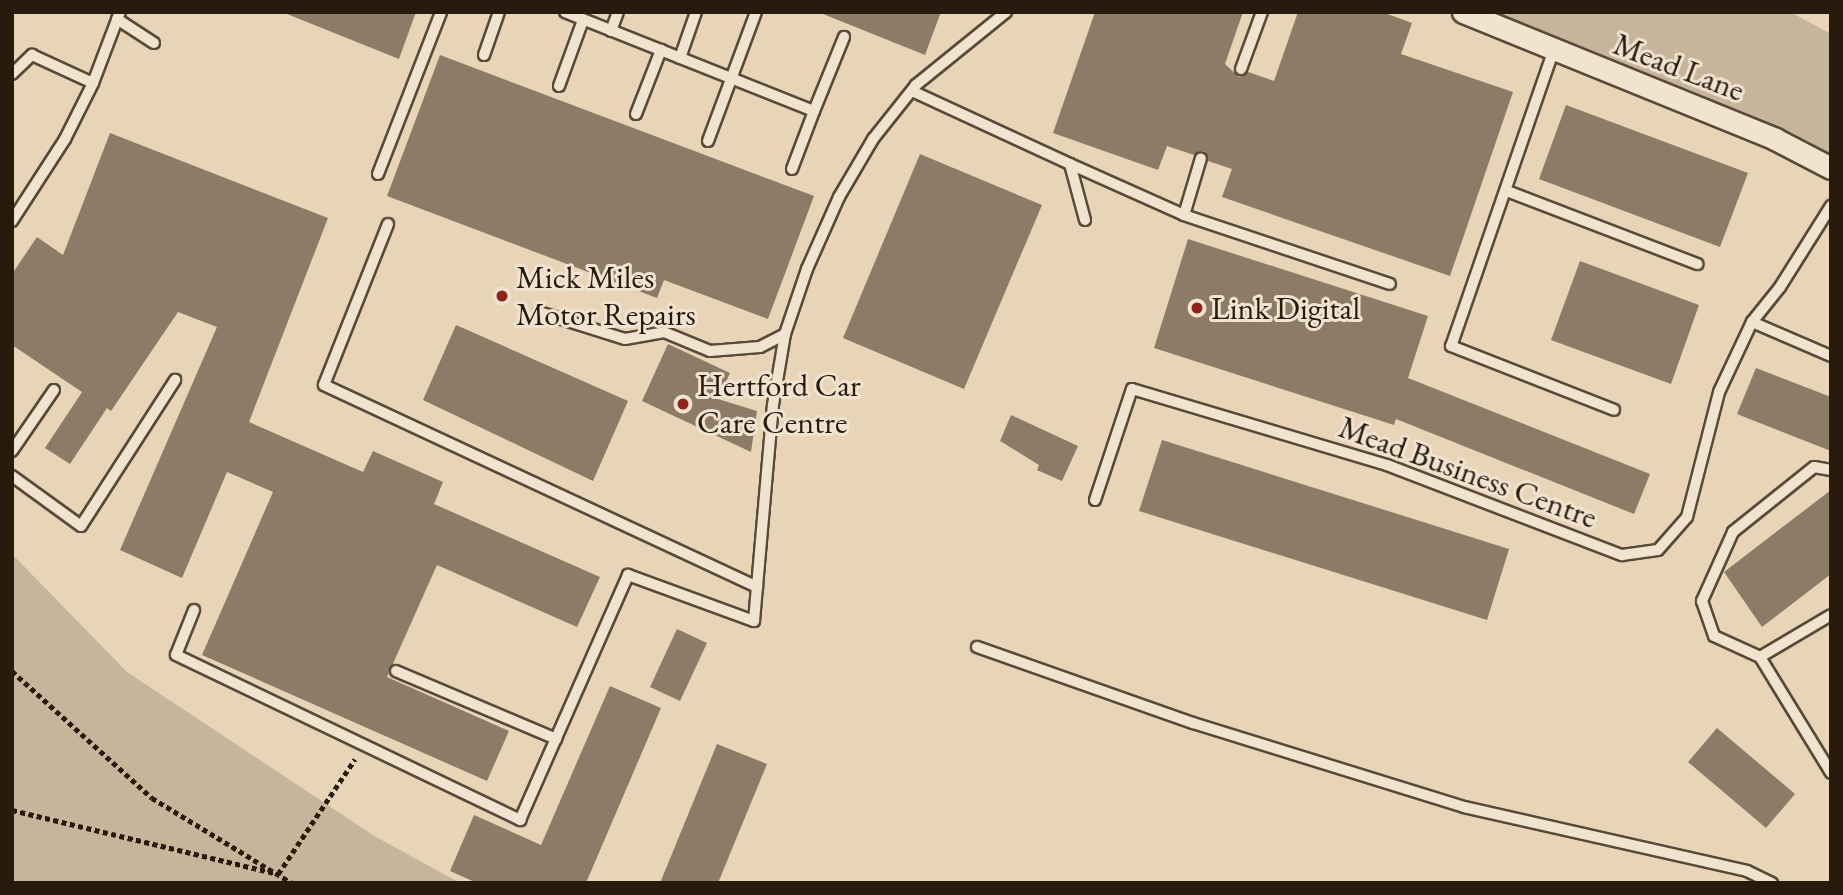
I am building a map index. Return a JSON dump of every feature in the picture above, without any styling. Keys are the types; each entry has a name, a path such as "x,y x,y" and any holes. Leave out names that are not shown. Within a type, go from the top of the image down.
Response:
{"street":[{"name":"Mead Lane","path":"1463,12 1553,52 1775,139 1831,168"}],"lane":[{"path":"378,174 441,12"},
{"path":"484,55 499,12"},
{"path":"565,12 814,111"},
{"path":"611,31 618,12"},
{"path":"680,58 696,12"},
{"path":"708,141 756,12"},
{"path":"194,610 176,655 520,820 628,575 754,621 773,405 785,334 839,197 873,139 912,91 1006,12"},
{"path":"1241,69 1262,12"},
{"path":"12,221 65,139 93,83 119,15 154,43"},
{"path":"559,86 583,19"},
{"path":"792,169 844,37"},
{"path":"636,114 661,50"},
{"path":"1553,52 1507,191 1451,346 1614,410"},
{"path":"12,74 32,55 93,83"},
{"path":"912,91 1184,215 1390,284"},
{"path":"1184,215 1201,158"},
{"path":"1070,164 1085,220"},
{"path":"1507,191 1697,264"},
{"name":"Mead Business Centre","path":"1095,500 1132,389 1387,465 1622,555 1658,550 1687,517 1719,392 1752,323 1780,287 1831,206"},
{"path":"388,224 324,385 757,587"},
{"path":"539,312 625,339 664,332 710,351 760,347 785,334"},
{"path":"1752,323 1831,356"},
{"path":"12,476 81,526 175,380"},
{"path":"12,451 54,390"},
{"path":"1831,470 1814,467 1734,532 1702,601 1714,636 1760,657 1831,773"},
{"path":"1760,657 1831,615"},
{"path":"977,647 1193,723 1464,807 1747,871 1772,883"},
{"path":"396,671 556,739"}],"path":[{"path":"12,671 152,798 292,883"},
{"path":"278,874 364,745"},
{"path":"12,810 278,874"}],"shaded area":[{"path":"1490,12 1790,12 1831,34 1831,155 1772,125"},
{"path":"12,554 127,672 376,837 460,883 12,883"}],"building":[{"path":"282,12 416,12 399,59"},
{"path":"818,12 941,12 925,55"},
{"path":"1095,12 1243,12 1225,64 1239,77 1248,72 1274,81 1298,12 1382,12 1412,23 1401,54 1513,92 1450,276 1222,197 1232,169 1208,161 1204,151 1194,155 1167,146 1158,170 1053,133"},
{"path":"440,55 814,196 768,319 664,280 657,298 387,196"},
{"path":"1566,105 1748,173 1720,247 1539,179"},
{"path":"110,133 328,218 249,422 363,472 373,451 443,482 434,504 600,577 577,627 437,565 387,677 509,731 487,781 202,655 273,492 227,472 182,578 120,550 217,327 178,312 111,411 107,408 70,464 45,448 82,392 12,345 12,274 37,237 63,255"},
{"path":"920,154 1042,205 964,389 843,338"},
{"path":"1188,239 1428,316 1408,378 1650,474 1634,514 1396,419 1394,425 1154,348"},
{"path":"1580,261 1699,305 1671,384 1551,340"},
{"path":"456,325 628,401 593,481 423,400"},
{"path":"668,344 730,373 718,399 757,411 751,452 642,401"},
{"path":"1756,368 1831,397 1831,451 1737,414"},
{"path":"1011,415 1078,446 1062,481 1037,470 1039,465 1000,441"},
{"path":"1162,440 1509,549 1487,620 1139,511"},
{"path":"1831,490 1831,574 1762,627 1724,572"},
{"path":"677,629 707,643 680,701 650,687"},
{"path":"610,686 661,708 586,883 477,883 450,871 474,815 541,845"},
{"path":"1717,728 1795,794 1766,828 1688,762"},
{"path":"717,744 767,764 718,883 660,883"}],"place":[{"name":"Mick Miles Motor Repairs","path":"502,296"},
{"name":"Link Digital","path":"1197,308"},
{"name":"Hertford Car Care Centre","path":"683,404"}]}
